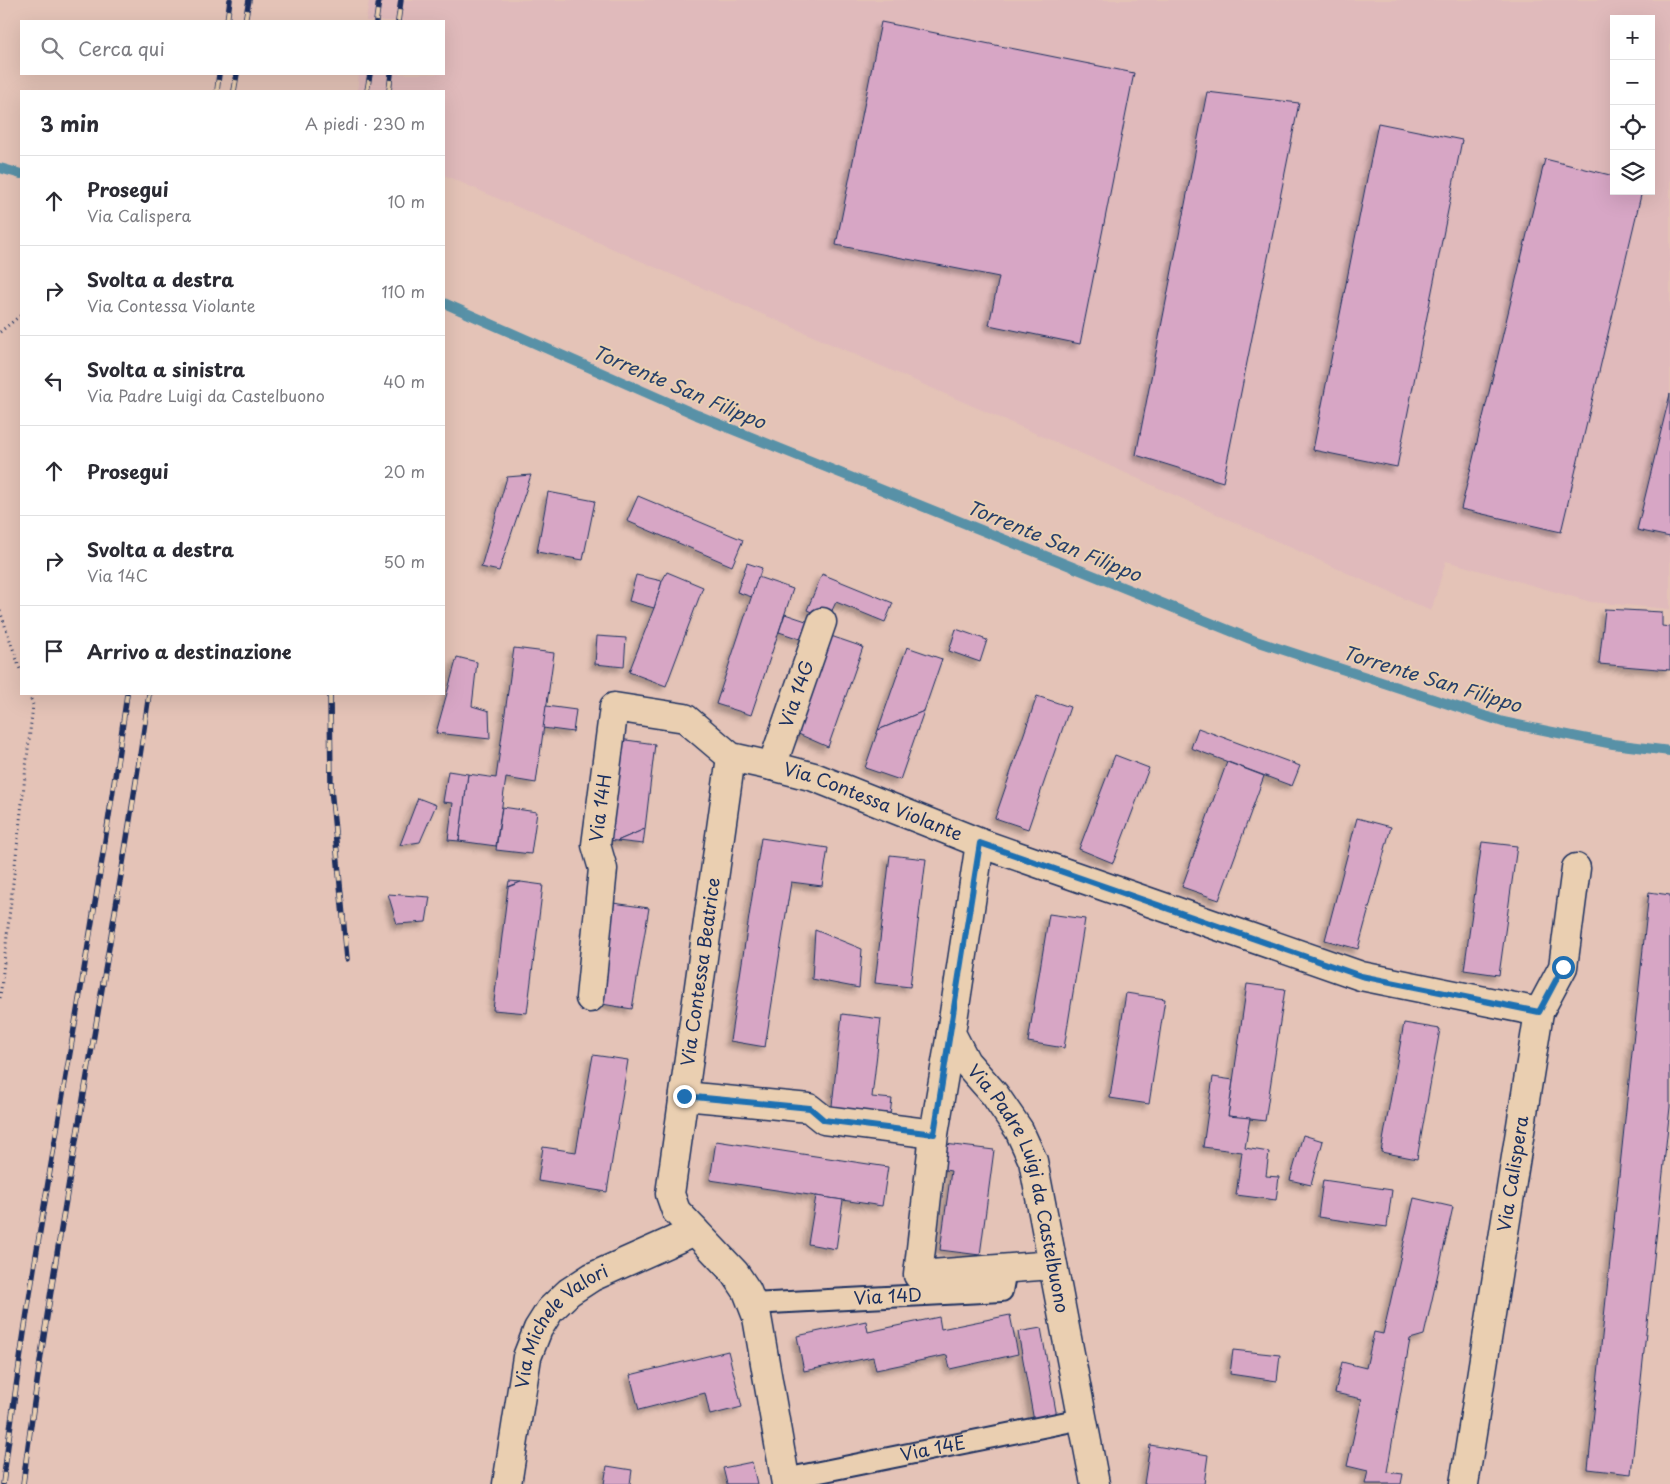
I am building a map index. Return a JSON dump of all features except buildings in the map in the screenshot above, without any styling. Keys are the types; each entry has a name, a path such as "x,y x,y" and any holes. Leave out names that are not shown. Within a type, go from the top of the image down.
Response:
{"street":[{"name":"Via 14G","path":"772,766 822,622"},
{"name":"Via Contessa Violante","path":"614,707 685,718 731,757 814,777 980,843 1361,976 1539,1012"},
{"name":"Via 14H","path":"590,998 603,869 596,845 614,707"},
{"name":"Via Contessa Beatrice","path":"731,757 670,1194 676,1211 735,1273 747,1291 757,1317 786,1482"},
{"path":"980,843 934,1134 918,1275 1053,1266"},
{"name":"Via Calispera","path":"1464,1484 1539,1012 1563,967 1576,868"},
{"name":"Via Padre Luigi da Castelbuono","path":"950,1033 966,1062 995,1095 1020,1130 1033,1161 1095,1484"},
{"path":"684,1096 810,1108 824,1120 934,1134"},
{"name":"Via Michele Valori","path":"507,1484 527,1357 538,1329 550,1310 569,1292 592,1277 695,1231"},
{"name":"Via 14D","path":"752,1304 1002,1291 1006,1270"},
{"name":"Via 14E","path":"786,1482 1082,1419"}],"path":[{"path":"0,332 20,317"},
{"path":"0,610 20,669"},
{"path":"0,998 32,704 29,695"}],"shaded area":[{"path":"369,0 1670,0 1670,609 1591,602 1446,561 1431,611 1110,466 445,175 445,90 357,90 359,75 445,75 445,20 366,20"}],"waterway":[{"name":"Torrente San Filippo","path":"0,168 20,174"},
{"name":"Torrente San Filippo","path":"445,303 697,415 1253,640 1503,722 1613,744 1670,751"}],"railway":[{"path":"227,20 230,0"},
{"path":"245,20 249,0"},
{"path":"376,20 379,0"},
{"path":"398,20 401,0"},
{"path":"217,90 219,75"},
{"path":"234,90 237,75"},
{"path":"367,90 370,75"},
{"path":"389,90 391,75"},
{"path":"3,1484 31,1286 97,892 127,695"},
{"path":"23,1484 52,1286 149,695"},
{"path":"330,695 331,788 347,959"}],"route":[{"path":"684,1096 810,1108 824,1120 934,1134 980,843 1361,976 1539,1012 1563,967"}]}
